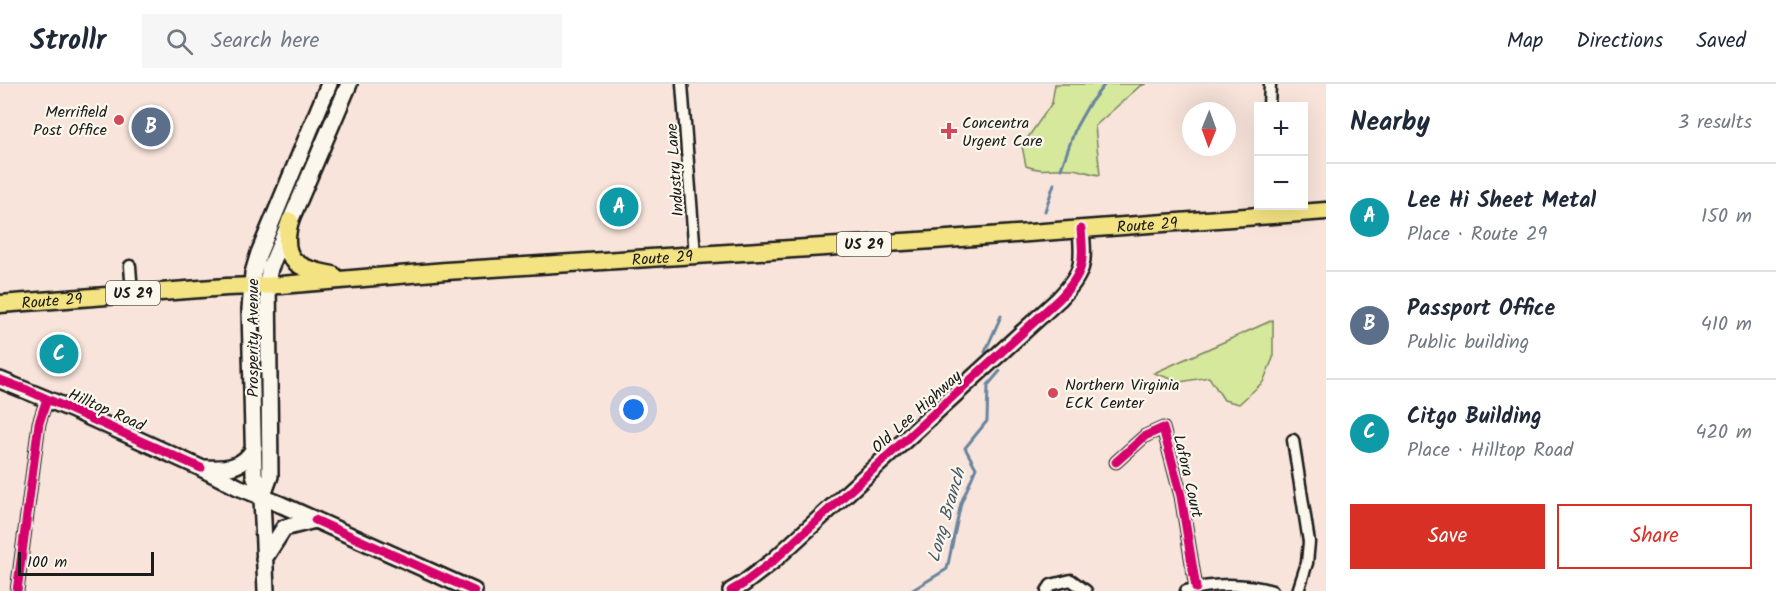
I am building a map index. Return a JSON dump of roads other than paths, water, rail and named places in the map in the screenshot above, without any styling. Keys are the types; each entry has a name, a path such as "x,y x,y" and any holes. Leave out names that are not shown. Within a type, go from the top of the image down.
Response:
{"main road":[{"name":"Prosperity Avenue","path":"266,591 262,498 255,474 254,448 259,253 329,84"},
{"name":"Prosperity Avenue","path":"262,498 270,476 259,286 270,268 291,221 349,84"},
{"name":"Route 29","path":"0,304 132,293 1081,229 1264,211 1326,211"},
{"path":"291,221 286,237 294,262 312,271 352,279"},
{"name":"Old Lee Highway","path":"731,591 773,561 920,429 1069,289 1082,268 1081,229"},
{"name":"Hilltop Road","path":"0,380 48,399 262,498 474,591"},
{"path":"201,468 225,469 236,466 247,459 254,448"},
{"path":"264,559 284,528 315,520"}],"street":[{"name":"Industry Lane","path":"682,84 695,255"},
{"path":"1269,102 1270,84"},
{"path":"130,266 132,293"},
{"path":"17,591 39,423 48,399"},
{"name":"Lafora Court","path":"1116,462 1145,436 1162,428 1181,496 1191,590"},
{"path":"1293,441 1309,542 1307,562 1298,591"},
{"path":"1047,591 1051,585 1071,580 1086,591"},
{"path":"1191,590 1236,585 1272,591"}],"waterway":[{"name":"Long Branch","path":"1061,169 1076,127 1089,104 1105,84"},
{"name":"Long Branch","path":"1045,211 1054,184"},
{"name":"Long Branch","path":"985,352 1001,316"},
{"name":"Long Branch","path":"911,591 947,569 961,503 976,468 965,448 987,421 988,385 1000,371"}],"place":[{"name":"Merrifield Post Office","path":"119,120"},
{"name":"Passport Office","path":"151,127"},
{"name":"Concentra Urgent Care","path":"949,131"},
{"name":"Lee Hi Sheet Metal","path":"619,207"},
{"name":"Citgo Building","path":"59,354"},
{"name":"Northern Virginia ECK Center","path":"1053,393"}]}
